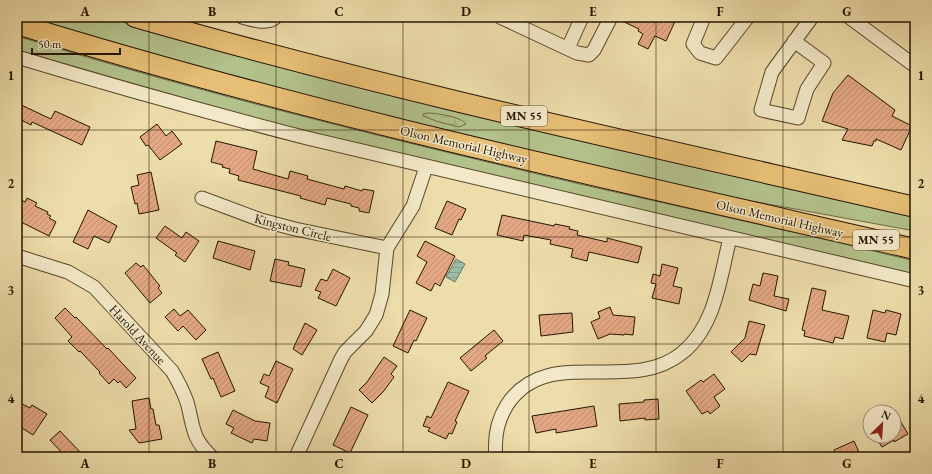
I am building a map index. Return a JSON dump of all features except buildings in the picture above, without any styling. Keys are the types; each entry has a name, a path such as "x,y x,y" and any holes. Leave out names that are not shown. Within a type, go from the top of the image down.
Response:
{"highway":[{"name":"MN 55","path":"135,17 358,78 915,208"},
{"name":"Olson Memorial Highway","path":"17,24 236,87 356,118 915,249"}],"street":[{"path":"242,17 259,21 273,19"},
{"path":"500,17 577,53 590,55 594,50 610,17"},
{"path":"568,48 582,17"},
{"path":"704,17 693,44 700,53 716,58 748,17"},
{"path":"794,41 824,63 807,88 798,118 761,110 772,72 794,41 812,17"},
{"path":"848,17 915,66"},
{"path":"17,57 93,80 241,121 426,167 915,281"},
{"path":"296,457 341,359 366,331 376,315 382,294 387,248 413,206 426,167"},
{"name":"Kingston Circle","path":"202,198 261,220 295,229 387,248"},
{"path":"496,457 495,448 497,429 504,409 516,394 532,382 540,378 560,373 626,372 645,370 665,364 688,348 702,331 711,313 730,238"},
{"name":"Harold Avenue","path":"17,256 72,274 94,287 102,295 172,371 179,383 186,401 195,437 212,457"}],"green space":[{"path":"22,17 105,17 210,46 915,216 915,231 746,200 649,179 314,100"},
{"path":"17,36 228,97 370,133 584,185 915,261 915,275 308,132 246,116 17,50"},
{"path":"427,113 454,117 466,124 459,127 439,122 423,116 423,114"}],"shaded area":[{"path":"456,259 465,264 455,282 446,277"}]}
